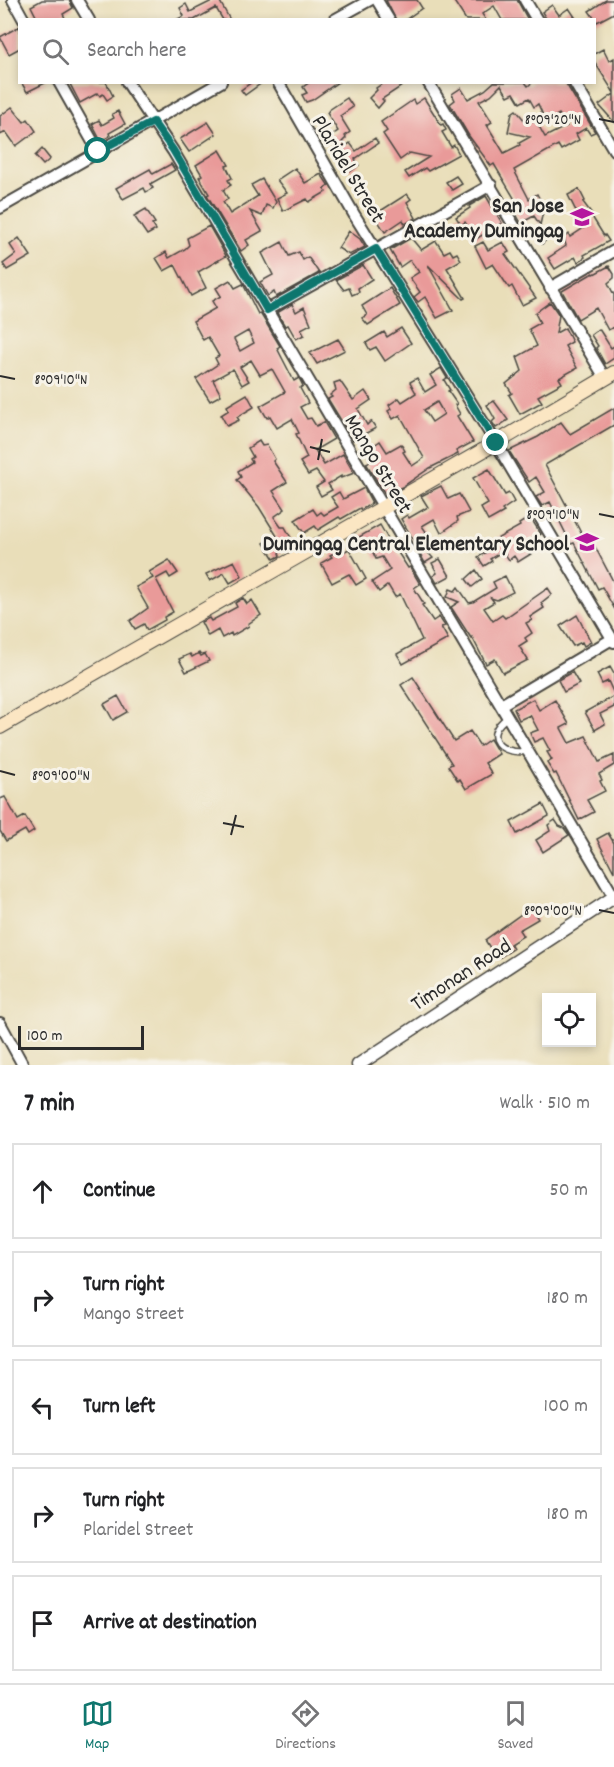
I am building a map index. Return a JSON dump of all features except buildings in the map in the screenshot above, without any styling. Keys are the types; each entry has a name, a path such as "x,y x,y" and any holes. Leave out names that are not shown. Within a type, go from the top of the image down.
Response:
{"main road":[{"path":"0,728 496,443 609,375"}],"street":[{"path":"13,0 23,18"},
{"path":"77,0 88,18"},
{"path":"338,18 369,0"},
{"path":"377,0 388,18"},
{"path":"525,0 536,18"},
{"path":"60,84 98,151"},
{"name":"Mango Street","path":"128,84 173,150 614,897"},
{"path":"0,208 217,84"},
{"name":"Plaridel Street","path":"279,84 355,216 496,443 613,640"},
{"path":"429,84 550,288 609,375"},
{"path":"575,84 614,150"},
{"path":"267,310 491,185"},
{"path":"550,288 614,251"},
{"path":"501,705 613,640"},
{"name":"Timonan Road","path":"358,1065 614,897"},
{"path":"0,1023 23,1065"}],"lane":[{"path":"508,717 496,728 494,735 497,743 505,751 517,753 528,751"}],"place":[{"name":"San Jose Academy Dumingag","path":"582,217"},
{"name":"Dumingag Central Elementary School","path":"587,542"}],"route":[{"path":"98,151 153,122 173,150 267,310 376,249 496,443"}]}
